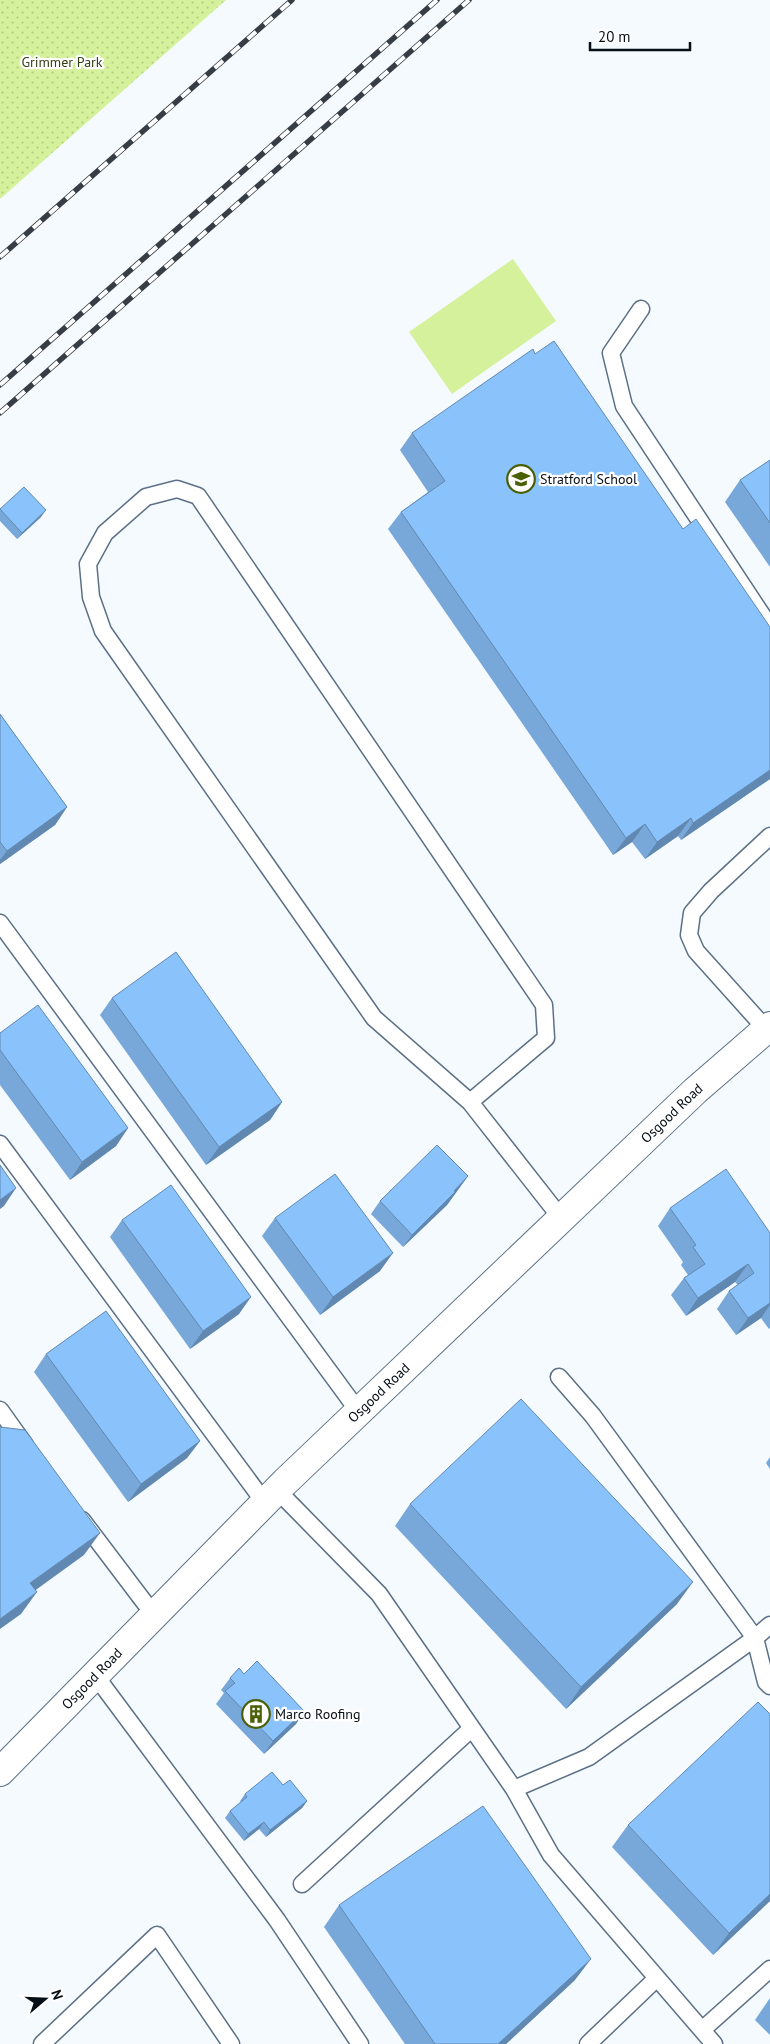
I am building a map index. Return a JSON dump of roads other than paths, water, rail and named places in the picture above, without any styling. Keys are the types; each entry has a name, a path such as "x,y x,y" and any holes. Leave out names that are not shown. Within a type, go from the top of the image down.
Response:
{"main road":[{"name":"Osgood Road","path":"0,1772 271,1497 696,1091 768,1028"}],"lane":[{"path":"642,309 611,353 624,406 770,628"},
{"path":"470,1102 546,1038 544,1005 198,496 177,489 146,497 106,533 88,564 91,597 103,631 374,1018 470,1102 562,1218"},
{"path":"768,1028 696,951 689,935 692,913 711,891 770,836"},
{"path":"0,923 359,1412"},
{"path":"0,1144 271,1497 379,1594 514,1789 552,1855 714,2044"},
{"path":"559,1377 593,1416 755,1638 766,1682 770,1686"},
{"path":"2,1416 34,1457"},
{"path":"70,1504 154,1615"},
{"path":"514,1789 589,1757 755,1638 770,1625"},
{"path":"95,1676 278,1920 360,2044"},
{"path":"302,1884 471,1729"},
{"path":"42,2044 157,1935 231,2044"},
{"path":"702,2030 770,1969"},
{"path":"588,2044 657,1978"}],"railway":[{"path":"0,257 292,0"},
{"path":"0,385 437,0"},
{"path":"0,413 469,0"}],"place":[{"name":"Stratford School","path":"521,479"},
{"name":"Marco Roofing","path":"256,1714"}],"park label":[{"name":"Grimmer Park","path":"62,62"}]}
